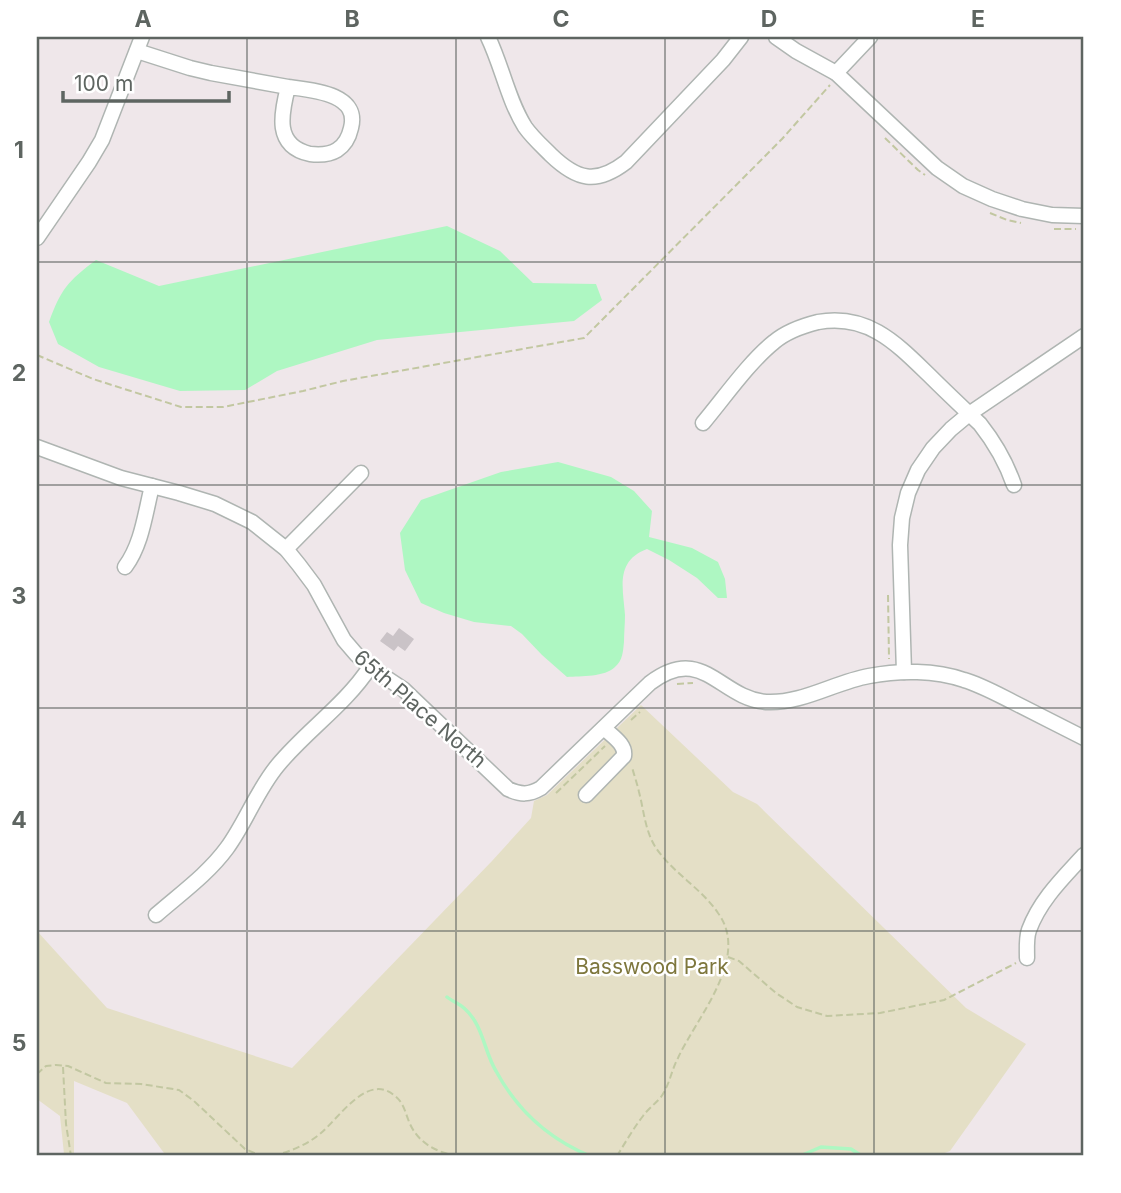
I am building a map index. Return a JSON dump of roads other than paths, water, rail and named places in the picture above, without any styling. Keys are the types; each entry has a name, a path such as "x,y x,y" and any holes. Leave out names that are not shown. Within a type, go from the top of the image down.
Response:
{"street":[{"path":"488,37 525,127 560,164 585,177 614,171 626,162 723,60 741,37"},
{"path":"776,37 836,72 937,168 964,186 1022,209 1052,215 1084,216"},
{"path":"836,72 870,37"},
{"path":"37,238 102,141 140,44 201,71 332,95 349,108 352,122 347,140 341,147 334,152 313,154 293,146 284,133 282,122 282,109 288,88"},
{"path":"703,423 775,341 791,330 810,324 830,320 848,321 867,326 897,344 980,424 1006,461 1014,485"},
{"path":"897,673 902,518 908,493 918,470 933,448 969,414 1084,336"},
{"name":"65th Place North","path":"37,447 111,475 197,498 252,522 286,549 314,585 344,640 356,654 403,689 509,789 516,792 533,793 541,788 609,733 650,683 669,672 687,668 701,671 749,698 765,702 792,699 852,680 897,673 927,673 964,680 992,691 1084,738"},
{"path":"286,549 361,473"},
{"path":"125,567 138,545 152,486"},
{"path":"156,915 221,856 276,768 351,692 370,667"},
{"path":"586,794 624,756 625,750 609,733"},
{"path":"1027,958 1028,933 1035,917 1052,890 1084,855"}],"waterway":[{"path":"447,997 471,1015 480,1030 496,1071 524,1111 561,1141 590,1156"},
{"path":"800,1156 821,1147 851,1149 862,1156"}],"park label":[{"name":"Basswood Park","path":"652,967"}]}
